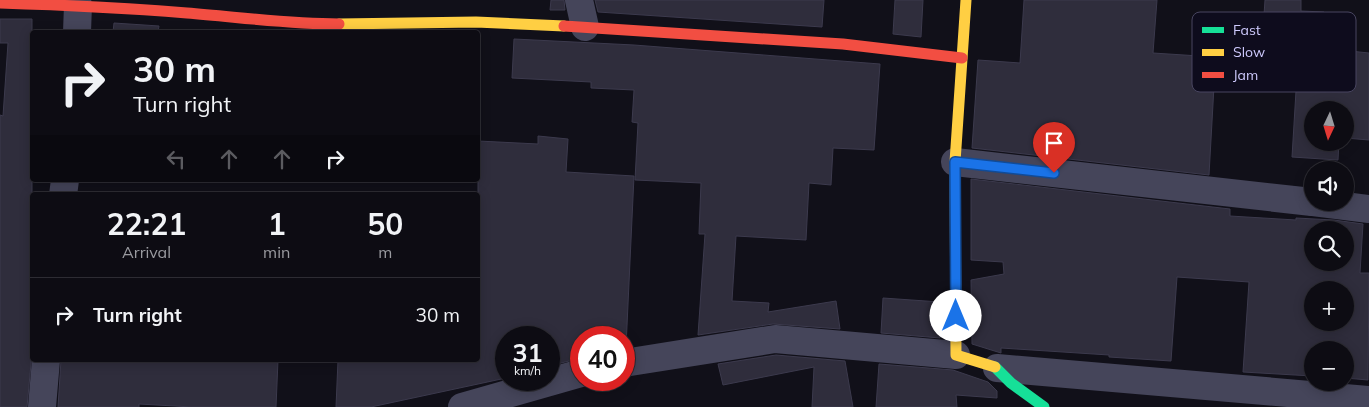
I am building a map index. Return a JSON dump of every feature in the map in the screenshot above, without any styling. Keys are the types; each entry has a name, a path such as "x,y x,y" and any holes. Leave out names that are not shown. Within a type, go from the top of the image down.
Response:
{"street":[{"path":"579,0 585,28"},
{"path":"956,354 955,162 966,0"},
{"path":"0,3 78,5 189,12 298,24 476,22 585,28 843,44 962,58"},
{"path":"77,30 78,5"},
{"path":"955,162 1304,201"},
{"path":"1354,207 1369,209"},
{"path":"635,361 775,338 956,354 997,368 1369,400"},
{"path":"42,407 46,362"},
{"path":"997,368 1012,383 1044,407"},
{"path":"470,406 570,376"}],"building":[{"path":"551,0 564,0 565,10 550,10"},
{"path":"595,0 824,0 822,27 598,12"},
{"path":"895,0 923,0 921,37 893,34"},
{"path":"1024,0 1157,0 1153,53 1192,56 1192,92 1214,92 1209,175 972,148 978,60 1020,63"},
{"path":"1265,0 1301,0 1301,11 1324,12 1264,12"},
{"path":"0,19 32,19 32,30 30,30 31,362 27,407 0,407 0,115 3,116 8,43 0,43"},
{"path":"114,23 159,26 158,30 113,30"},
{"path":"514,39 634,45 880,64 874,150 833,148 831,185 809,183 806,240 736,236 732,301 769,303 768,312 836,301 840,329 773,324 698,335 705,234 699,234 701,183 635,180 638,123 632,122 634,90 591,88 591,82 512,78"},
{"path":"1356,52 1369,53 1369,140 1354,139 1354,101 1304,101 1304,151 1338,151 1338,160 1292,157 1296,92 1356,92"},
{"path":"538,136 568,139 566,172 634,176 627,326 570,326 570,361 560,363 560,326 495,326 495,380 371,407 336,407 338,362 480,362 480,192 478,192 478,182 480,182 480,141 538,144"},
{"path":"971,179 1230,209 1230,216 1341,221 1304,221 1304,271 1354,271 1354,223 1363,224 1360,273 1369,273 1368,380 1354,379 1354,341 1304,341 1304,376 1243,372 1249,282 1177,277 1171,361 1001,348 1001,353 972,344 971,280 1004,274 1003,262 971,260"},
{"path":"883,298 940,302 940,338 881,333"},
{"path":"776,355 845,361 853,407 812,407 814,367 723,385 718,364"},
{"path":"61,362 278,362 276,407 192,407 139,404 139,407 58,407"},
{"path":"879,364 953,370 988,382 997,391 997,398 956,395 957,407 876,407"}],"traffic: fast":[{"path":"995,367 1011,383 1044,407"}],"traffic: slow":[{"path":"966,0 955,162 956,355 995,367"},
{"path":"339,24 476,22 564,26"}],"traffic: jam":[{"path":"0,3 117,8 282,22 339,24"},
{"path":"564,26 843,44 962,58"}],"route":[{"path":"956,316 955,162 1054,173"}]}
